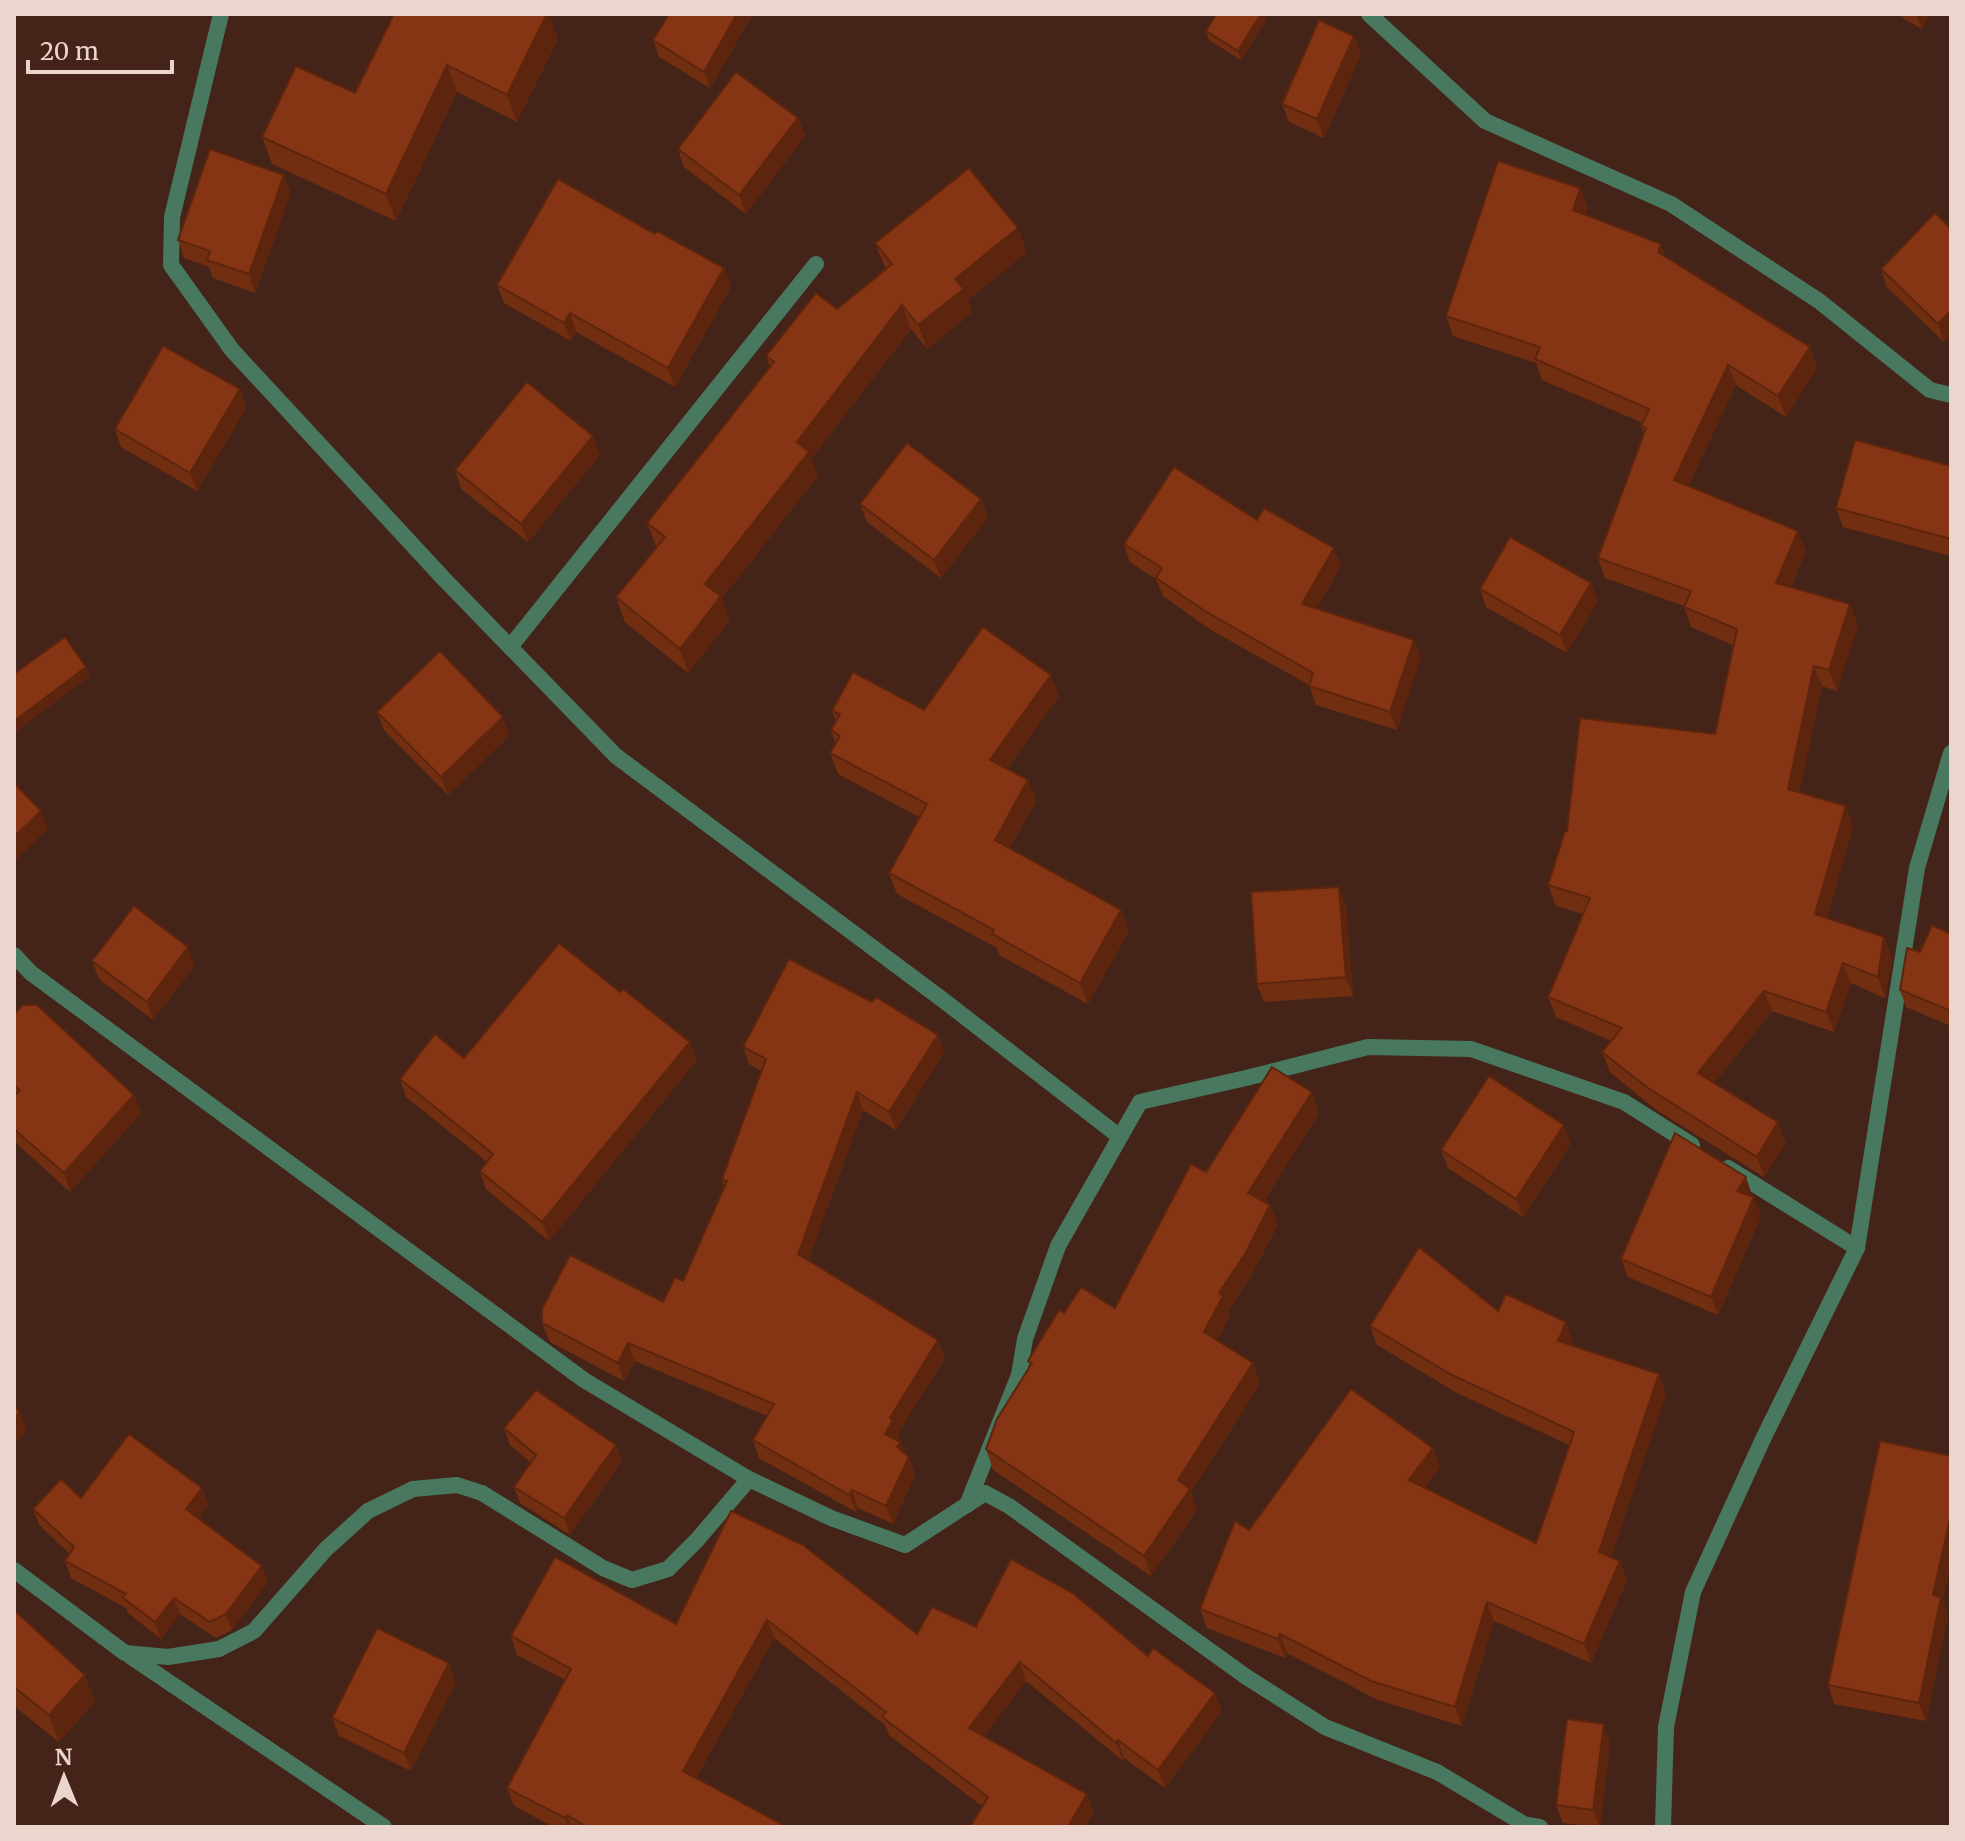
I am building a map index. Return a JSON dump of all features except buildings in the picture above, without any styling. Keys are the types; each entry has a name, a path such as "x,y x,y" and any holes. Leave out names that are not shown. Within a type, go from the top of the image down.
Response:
{"street":[{"path":"221,14 172,217 171,265 232,350 616,756 943,1000 1120,1137"},
{"path":"1369,14 1485,121 1671,204 1819,301 1930,390 1951,395"},
{"path":"510,647 816,264"},
{"path":"1663,1827 1666,1727 1693,1592 1763,1439 1857,1248 1917,868 1951,753"},
{"path":"14,955 31,973 69,1002 584,1380 749,1479 831,1518 905,1545 985,1493 1009,1506 1245,1676 1325,1727 1437,1772 1524,1824 1540,1827"},
{"path":"966,1506 1019,1375 1025,1339 1058,1246 1140,1102 1368,1047 1471,1049 1624,1102 1857,1248"},
{"path":"125,1653 168,1657 219,1649 254,1631 326,1549 368,1511 413,1489 457,1485 482,1493 603,1568 632,1580 668,1569 749,1479"},
{"path":"14,1570 125,1653 384,1827"}]}
